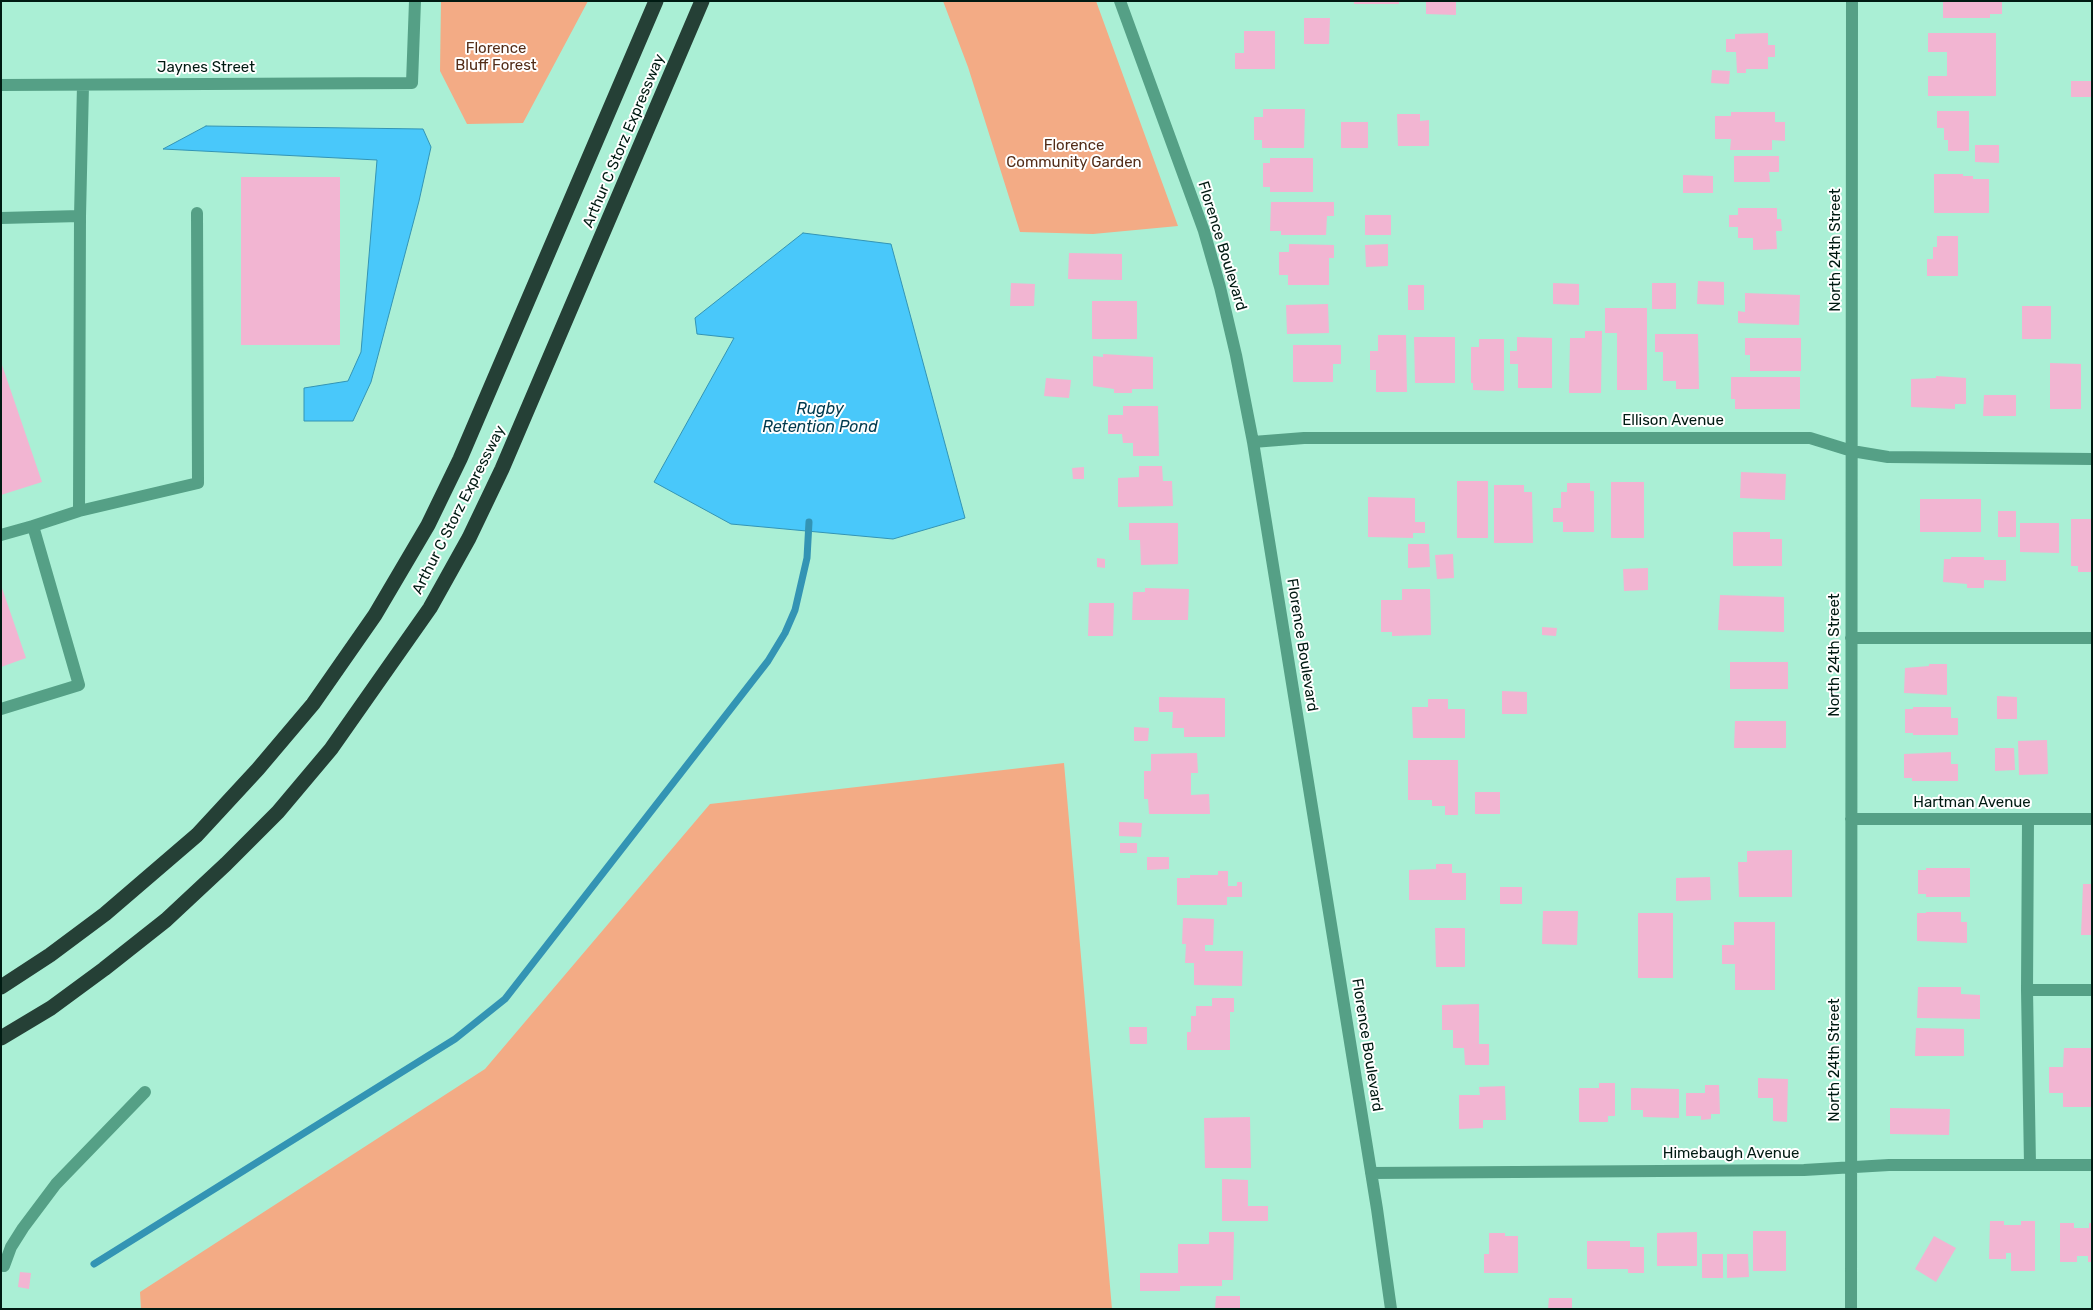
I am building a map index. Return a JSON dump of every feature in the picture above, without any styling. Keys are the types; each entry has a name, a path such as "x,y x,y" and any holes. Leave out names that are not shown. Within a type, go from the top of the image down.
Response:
{"highway":[{"name":"Arthur C Storz Expressway","path":"1,987 50,955 104,914 196,835 258,769 312,704 375,615 428,525 460,459 656,1"},
{"name":"Arthur C Storz Expressway","path":"1,1038 50,1008 104,969 166,920 278,812 331,749 430,608 469,538 502,468 702,1"}],"street":[{"name":"Jaynes Street","path":"1,86 412,84 415,1"},
{"name":"Florence Boulevard","path":"1120,1 1204,231 1236,355 1253,442 1371,1173 1391,1309"},
{"name":"North 24th Street","path":"1851,1309 1852,1"},
{"path":"79,511 80,216 83,85"},
{"path":"1,535 79,511 198,483 197,213"},
{"path":"1,218 80,216"},
{"name":"Ellison Avenue","path":"1253,442 1304,438 1810,438 1852,450 1888,457 2092,459"},
{"path":"1,709 79,684 32,526"},
{"path":"1851,638 2092,638"},
{"name":"Hartman Avenue","path":"1851,819 2092,818"},
{"path":"2028,819 2027,990 2030,1165"},
{"path":"2027,990 2092,990"},
{"path":"4,1266 11,1247 23,1228 56,1184 145,1092"},
{"name":"Himebaugh Avenue","path":"1371,1173 1804,1170 1889,1165 2092,1166"}],"green space":[{"name":"Florence Bluff Forest","path":"441,1 588,1 523,123 467,124 440,71"},
{"name":"Florence Community Garden","path":"943,1 1096,1 1178,226 1093,234 1020,232 968,67"},
{"path":"1064,763 1112,1309 141,1309 140,1292 485,1069 710,804"}],"water":[{"path":"206,126 423,129 431,147 419,201 371,382 353,421 304,421 304,388 348,381 361,352 377,160 163,149"},
{"name":"Rugby Retention Pond","path":"803,233 891,244 965,518 893,539 731,524 654,482 734,338 697,334 695,318"}],"building":[{"path":"1354,1 1399,1 1399,4 1354,4"},
{"path":"1426,1 1456,1 1456,15 1426,14"},
{"path":"1943,1 2002,1 2002,14 1990,14 1990,18 1943,18"},
{"path":"1304,18 1330,18 1329,44 1304,44"},
{"path":"1244,31 1275,31 1275,69 1235,69 1235,53 1244,53"},
{"path":"1768,33 1768,45 1775,45 1775,57 1768,57 1768,69 1746,69 1746,73 1737,73 1736,52 1726,52 1726,39 1735,39 1735,34"},
{"path":"1928,33 1996,33 1996,96 1928,96 1928,76 1947,76 1947,52 1928,52"},
{"path":"1712,70 1730,71 1729,84 1711,83"},
{"path":"2071,81 2092,81 2092,97 2071,97"},
{"path":"1263,109 1305,109 1304,148 1262,148 1262,140 1254,140 1254,117 1263,117"},
{"path":"1937,111 1969,111 1969,151 1948,151 1948,140 1944,140 1944,128 1937,128"},
{"path":"1731,112 1775,112 1775,122 1785,122 1785,141 1772,140 1772,150 1730,150 1731,139 1715,139 1715,116 1731,116"},
{"path":"1397,114 1420,114 1420,121 1429,120 1429,146 1398,146"},
{"path":"1341,122 1368,122 1368,148 1341,148"},
{"path":"1975,145 1999,145 1999,163 1975,162"},
{"path":"1734,156 1779,156 1779,172 1769,172 1770,182 1734,182"},
{"path":"1270,158 1313,158 1313,192 1270,192 1270,187 1263,187 1263,163 1270,163"},
{"path":"1934,174 1963,174 1963,176 1973,176 1973,179 1989,179 1989,213 1934,213"},
{"path":"1683,175 1713,176 1713,193 1683,193"},
{"path":"241,177 340,177 340,345 241,345"},
{"path":"1271,202 1334,202 1334,216 1327,216 1326,235 1281,235 1281,231 1270,231"},
{"path":"1738,208 1777,208 1777,219 1781,219 1782,231 1776,231 1777,249 1753,250 1753,238 1738,238 1738,227 1729,227 1729,215 1738,215"},
{"path":"1365,215 1391,215 1391,235 1365,235"},
{"path":"1937,236 1958,236 1958,276 1927,276 1927,259 1933,259 1933,247 1937,247"},
{"path":"1289,244 1334,245 1334,258 1329,258 1329,285 1288,285 1288,275 1279,275 1279,252 1289,252"},
{"path":"1388,244 1388,266 1366,267 1365,245"},
{"path":"1069,253 1122,254 1122,280 1068,279"},
{"path":"1698,281 1724,282 1724,305 1697,304"},
{"path":"1011,283 1035,284 1034,306 1010,306"},
{"path":"1553,283 1579,284 1579,305 1553,304"},
{"path":"1652,283 1676,283 1676,309 1652,309"},
{"path":"1408,285 1424,285 1424,310 1408,310"},
{"path":"1745,293 1800,295 1799,325 1738,323 1738,311 1745,312"},
{"path":"1092,301 1137,301 1137,339 1092,339"},
{"path":"1328,304 1329,333 1287,334 1286,305"},
{"path":"2022,306 2051,306 2051,339 2022,339"},
{"path":"1605,308 1647,308 1647,390 1617,390 1617,333 1605,333"},
{"path":"1585,331 1602,331 1601,393 1569,393 1570,338 1585,338"},
{"path":"1655,334 1698,334 1699,389 1676,389 1676,381 1663,381 1663,352 1655,352"},
{"path":"1378,335 1406,335 1407,392 1376,392 1376,370 1370,370 1370,351 1378,351"},
{"path":"1414,337 1455,337 1455,383 1415,383"},
{"path":"1517,337 1552,338 1552,388 1518,388 1518,364 1510,364 1510,351 1517,351"},
{"path":"1745,338 1801,338 1801,371 1750,371 1750,355 1745,355"},
{"path":"1479,339 1504,339 1504,391 1473,390 1473,383 1471,383 1471,347 1479,347"},
{"path":"1293,345 1341,345 1341,364 1333,364 1333,382 1293,382"},
{"path":"1103,354 1153,357 1153,389 1132,389 1132,393 1114,393 1114,389 1093,386 1093,356 1103,357"},
{"path":"1,362 42,482 1,495"},
{"path":"2050,363 2081,364 2081,409 2050,409"},
{"path":"1936,376 1966,378 1966,404 1955,404 1955,409 1911,407 1911,379 1936,378"},
{"path":"1731,377 1800,377 1800,409 1735,409 1735,399 1731,399"},
{"path":"1046,378 1071,380 1069,398 1044,396"},
{"path":"1984,395 2016,395 2016,416 1983,416"},
{"path":"1123,406 1158,406 1159,456 1133,456 1133,443 1123,443 1122,434 1108,434 1108,415 1123,415"},
{"path":"1139,466 1162,466 1163,481 1172,481 1173,506 1118,507 1118,478 1139,477"},
{"path":"1084,467 1084,479 1073,479 1072,468"},
{"path":"1741,472 1786,474 1785,500 1740,498"},
{"path":"1457,481 1488,481 1488,538 1457,538"},
{"path":"1611,482 1644,482 1644,538 1611,538"},
{"path":"1567,483 1590,483 1590,491 1594,491 1594,532 1563,532 1563,522 1553,522 1553,508 1561,508 1561,492 1567,492"},
{"path":"1494,485 1524,485 1524,492 1532,492 1533,543 1494,543"},
{"path":"1368,497 1415,498 1415,522 1425,522 1425,533 1413,533 1413,538 1368,537"},
{"path":"1920,499 1981,499 1981,532 1920,532"},
{"path":"1998,511 2016,511 2016,537 1998,537"},
{"path":"2071,519 2092,519 2092,572 2078,572 2078,566 2071,566"},
{"path":"1129,523 1178,523 1178,564 1141,565 1140,540 1129,540"},
{"path":"2020,523 2059,523 2059,553 2020,552"},
{"path":"1733,532 1770,532 1770,539 1782,539 1782,566 1733,566"},
{"path":"1408,544 1429,544 1430,567 1408,568"},
{"path":"1453,554 1454,578 1437,579 1435,555"},
{"path":"1951,557 1984,557 1984,560 2006,560 2006,581 1984,580 1984,588 1967,588 1967,584 1943,582 1944,559 1951,559"},
{"path":"1097,558 1105,559 1105,568 1097,567"},
{"path":"1648,568 1648,590 1624,591 1623,569"},
{"path":"1,585 26,658 1,667"},
{"path":"1145,588 1189,589 1188,620 1132,620 1133,592 1145,592"},
{"path":"1402,589 1430,589 1431,635 1392,636 1392,632 1381,632 1381,600 1402,600"},
{"path":"1720,595 1784,597 1784,632 1718,630"},
{"path":"1089,603 1114,603 1113,636 1088,636"},
{"path":"1542,627 1557,628 1556,636 1542,635"},
{"path":"1730,662 1788,662 1788,689 1730,689"},
{"path":"1929,664 1947,664 1947,695 1904,693 1905,668 1929,666"},
{"path":"1502,691 1527,692 1527,714 1502,714"},
{"path":"1997,696 2017,697 2017,719 1997,719"},
{"path":"1159,697 1225,698 1225,737 1184,737 1184,728 1172,728 1173,712 1159,712"},
{"path":"1428,699 1448,699 1448,709 1465,709 1465,738 1413,738 1412,707 1428,707"},
{"path":"1913,707 1951,707 1951,718 1958,718 1958,735 1913,735 1913,733 1905,733 1905,709 1913,709"},
{"path":"1735,721 1786,721 1786,748 1734,748"},
{"path":"1134,727 1149,728 1148,741 1134,741"},
{"path":"2047,740 2048,774 2019,775 2018,741"},
{"path":"1995,748 2014,748 2015,770 1995,771"},
{"path":"1951,752 1951,764 1958,764 1958,781 1912,781 1912,778 1904,778 1904,754"},
{"path":"1197,753 1198,773 1191,773 1191,795 1209,794 1210,814 1149,814 1148,799 1144,799 1144,771 1151,771 1151,754"},
{"path":"1408,760 1458,760 1458,815 1445,815 1445,806 1432,806 1432,800 1408,800"},
{"path":"1475,792 1500,792 1500,814 1475,814"},
{"path":"1119,822 1142,823 1141,837 1119,836"},
{"path":"1120,843 1137,843 1137,853 1120,853"},
{"path":"1792,850 1792,897 1739,897 1738,862 1747,862 1747,851"},
{"path":"1147,857 1169,857 1169,869 1147,870"},
{"path":"1436,864 1452,864 1452,873 1466,873 1466,900 1409,900 1409,870 1436,869"},
{"path":"1926,868 1970,868 1970,897 1926,897 1926,894 1918,894 1918,870 1926,870"},
{"path":"1218,871 1228,871 1228,886 1237,886 1237,882 1242,882 1242,897 1227,897 1227,905 1177,905 1177,878 1190,878 1190,875 1218,875"},
{"path":"1710,877 1711,900 1676,901 1676,878"},
{"path":"2083,884 2092,884 2092,935 2081,935"},
{"path":"1500,887 1522,887 1522,904 1500,904"},
{"path":"1543,911 1578,911 1577,945 1542,944"},
{"path":"1961,912 1961,922 1967,922 1967,943 1917,941 1917,913"},
{"path":"1638,913 1673,913 1673,978 1638,978"},
{"path":"1183,918 1214,919 1213,945 1205,945 1205,951 1243,951 1242,986 1194,985 1194,963 1185,963 1186,944 1182,944"},
{"path":"1734,922 1775,922 1775,990 1735,990 1735,964 1722,964 1722,945 1734,945"},
{"path":"1435,928 1465,928 1465,967 1436,967"},
{"path":"1918,987 1961,987 1961,994 1980,995 1980,1019 1917,1018"},
{"path":"1212,998 1234,998 1234,1012 1230,1012 1230,1050 1187,1050 1187,1032 1191,1032 1191,1016 1196,1016 1196,1006 1212,1006"},
{"path":"1479,1004 1479,1044 1489,1044 1489,1065 1465,1065 1464,1048 1453,1048 1453,1030 1442,1030 1442,1005"},
{"path":"1129,1027 1147,1027 1147,1044 1130,1044"},
{"path":"1916,1028 1964,1029 1964,1056 1915,1056"},
{"path":"2064,1048 2092,1048 2092,1107 2063,1107 2063,1093 2049,1093 2049,1067 2063,1067"},
{"path":"1758,1078 1788,1079 1787,1122 1773,1121 1773,1098 1758,1098"},
{"path":"1599,1083 1615,1083 1615,1116 1608,1116 1608,1122 1579,1122 1579,1088 1599,1088"},
{"path":"1705,1085 1719,1085 1720,1114 1711,1114 1711,1119 1701,1120 1701,1116 1686,1116 1686,1093 1705,1093"},
{"path":"1505,1086 1506,1120 1483,1120 1483,1128 1459,1129 1459,1095 1480,1095 1479,1087"},
{"path":"1631,1088 1679,1089 1679,1118 1643,1117 1643,1110 1631,1110"},
{"path":"1890,1108 1950,1109 1949,1135 1890,1134"},
{"path":"1250,1117 1251,1168 1205,1168 1204,1118"},
{"path":"1222,1179 1248,1180 1248,1206 1268,1206 1268,1221 1222,1221"},
{"path":"1990,1221 2004,1221 2004,1225 2021,1225 2021,1221 2035,1221 2035,1271 2011,1271 2011,1253 2006,1253 2006,1259 1989,1259"},
{"path":"2060,1223 2074,1223 2074,1228 2089,1228 2089,1223 2092,1223 2092,1262 2088,1262 2088,1256 2077,1256 2077,1262 2060,1262"},
{"path":"1753,1231 1786,1231 1786,1271 1753,1271"},
{"path":"1209,1232 1234,1232 1233,1280 1222,1280 1222,1286 1180,1286 1180,1291 1140,1291 1140,1273 1178,1273 1178,1244 1209,1244"},
{"path":"1697,1232 1697,1266 1657,1266 1657,1233"},
{"path":"1489,1233 1505,1233 1505,1236 1518,1236 1518,1273 1484,1273 1484,1254 1489,1254"},
{"path":"1934,1236 1956,1248 1936,1282 1915,1269"},
{"path":"1587,1241 1630,1241 1630,1247 1644,1247 1644,1273 1628,1273 1628,1269 1587,1269"},
{"path":"1702,1254 1723,1254 1723,1278 1702,1278"},
{"path":"1727,1254 1748,1254 1749,1277 1727,1278"},
{"path":"20,1272 31,1273 29,1289 18,1287"},
{"path":"1216,1296 1240,1296 1240,1309 1215,1309"},
{"path":"1549,1298 1572,1298 1572,1309 1548,1309"}],"waterway":[{"path":"94,1264 455,1039 505,999 768,661 785,633 795,610 807,558 809,522"}]}
